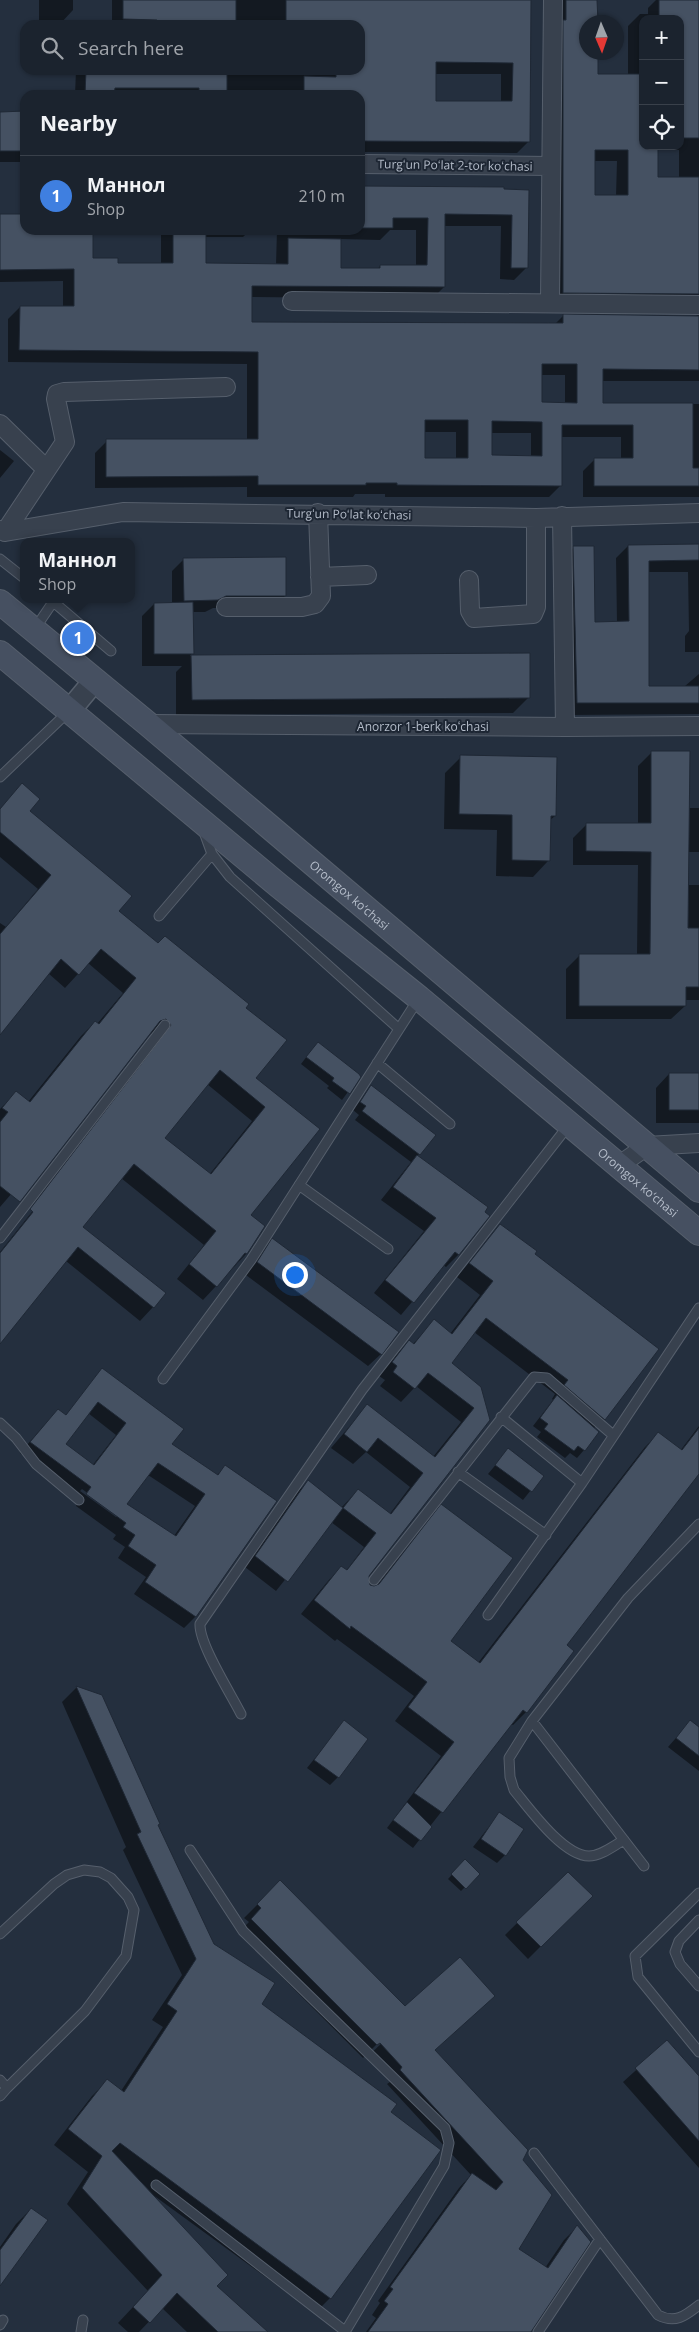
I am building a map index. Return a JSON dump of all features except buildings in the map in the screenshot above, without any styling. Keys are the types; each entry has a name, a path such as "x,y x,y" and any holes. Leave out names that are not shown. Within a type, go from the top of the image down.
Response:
{"main road":[{"name":"Oromgox ko‘chasi","path":"0,602 148,724 699,1190"},
{"name":"Oromgox ko‘chasi","path":"0,653 419,998 699,1233"}],"street":[{"path":"550,302 553,0"},
{"name":"Turgʻun Poʻlat 2-tor koʻchasi","path":"365,164 550,166"},
{"path":"292,300 699,305"},
{"path":"2,531 65,442 56,399 57,394 64,392 226,387"},
{"path":"0,424 46,469"},
{"name":"Turgʻun Poʻlat koʻchasi","path":"2,531 123,512 536,518 699,513"},
{"path":"226,607 302,607 315,604 321,596 318,514"},
{"path":"562,516 565,727"},
{"path":"469,580 470,611 474,618 533,614 536,607 536,518"},
{"path":"320,577 367,575"},
{"path":"70,710 95,680"},
{"name":"Anorzor 1-berk koʻchasi","path":"148,724 699,726"},
{"path":"618,1166 647,1146 699,1143"}],"lane":[{"path":"0,559 20,575"},
{"path":"34,630 50,603"},
{"path":"53,603 111,651"},
{"path":"0,777 70,710"},
{"path":"195,815 212,854 230,877 399,1029"},
{"path":"159,916 212,854"},
{"path":"163,1379 251,1260 419,998"},
{"path":"0,1238 165,1025"},
{"path":"377,1063 450,1124"},
{"path":"241,1714 206,1647 200,1630 200,1624 362,1390 568,1125"},
{"path":"299,1185 388,1249"},
{"path":"488,1615 582,1483 699,1308"},
{"path":"691,1321 699,1328"},
{"path":"374,1580 531,1380 539,1376 547,1378 613,1435"},
{"path":"501,1417 582,1483"},
{"path":"0,1423 16,1438 36,1464 79,1500"},
{"path":"458,1472 546,1535"},
{"path":"624,1840 590,1856 578,1854 558,1839 514,1790 510,1777 509,1758 532,1720 628,1598 699,1524"},
{"path":"532,1720 644,1866"},
{"path":"156,2185 345,2332 444,2166 449,2144 445,2128 243,1931 190,1850"},
{"path":"0,1934 54,1884 67,1875 84,1870 100,1872 111,1878 128,1897 134,1910 126,1956 86,2012 0,2096"},
{"path":"699,1893 634,1956 638,1977 699,2052"},
{"path":"699,1920 679,1940 675,1952 680,1964 699,1986"},
{"path":"0,2080 7,2088"},
{"path":"534,2154 658,2315 667,2320 676,2320 699,2305"},
{"path":"538,2332 600,2239"},
{"path":"82,2332 83,2320"}],"place":[{"name":"Маннол","path":"78,638"}]}
